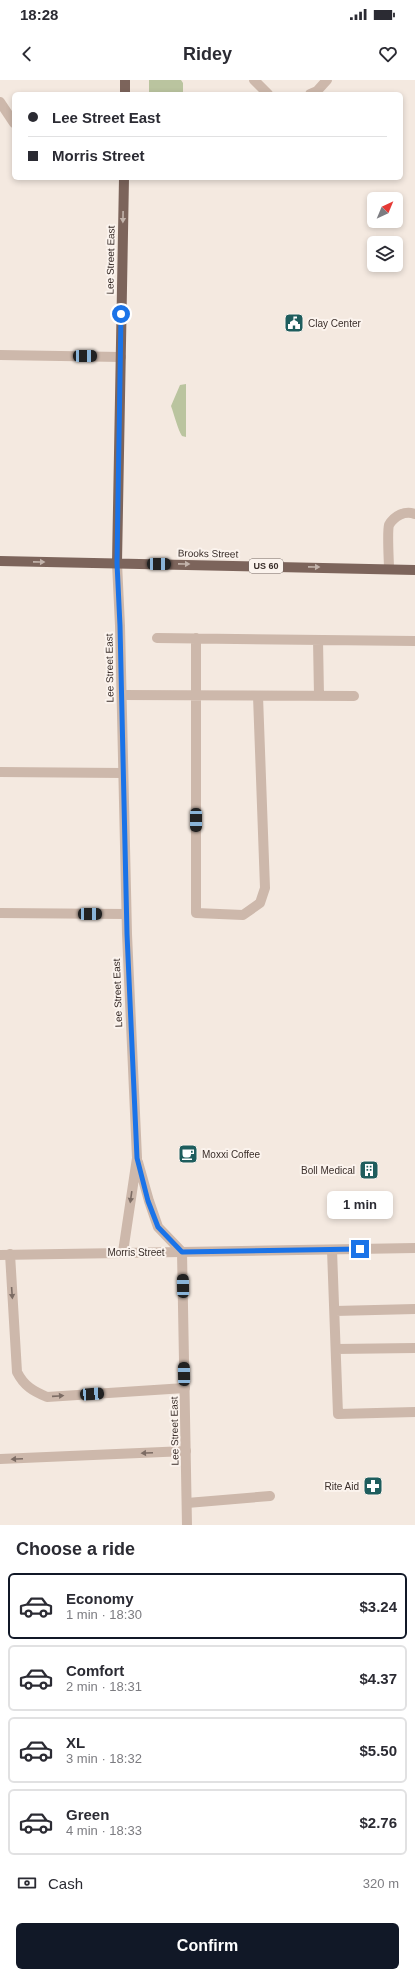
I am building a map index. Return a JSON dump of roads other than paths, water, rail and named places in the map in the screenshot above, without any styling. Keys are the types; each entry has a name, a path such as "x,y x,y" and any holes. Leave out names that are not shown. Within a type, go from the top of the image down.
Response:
{"main road":[{"path":"125,80 125,92"},
{"name":"Lee Street East","path":"117,563 124,180"},
{"name":"Brooks Street","path":"0,561 415,570"}],"street":[{"path":"254,80 266,92"},
{"path":"315,92 327,80"},
{"path":"0,102 12,120"},
{"path":"0,355 121,357"},
{"path":"389,569 389,526 398,515 410,512 415,514"},
{"name":"Lee Street East","path":"117,563 122,695 126,914 137,1158 123,1252"},
{"path":"157,638 415,641"},
{"path":"196,638 196,913 243,915 260,902 265,888 258,696"},
{"path":"318,640 319,696"},
{"path":"122,695 354,696"},
{"path":"0,772 123,773"},
{"path":"0,912 126,914"},
{"name":"Lee Street East","path":"137,1158 148,1201 158,1227 182,1252 187,1525"},
{"name":"Morris Street","path":"5,1254 415,1248"},
{"path":"332,1250 338,1414 415,1412"},
{"path":"5,1254 17,1372 23,1382 34,1391 48,1397 185,1388"},
{"path":"335,1311 415,1309"},
{"path":"336,1349 415,1348"},
{"path":"0,1460 186,1451"},
{"path":"187,1503 270,1496"}],"place":[{"name":"Clay Center","path":"294,323"},
{"name":"Moxxi Coffee","path":"188,1154"},
{"name":"Boll Medical","path":"369,1170"},
{"name":"Rite Aid","path":"373,1486"}]}
